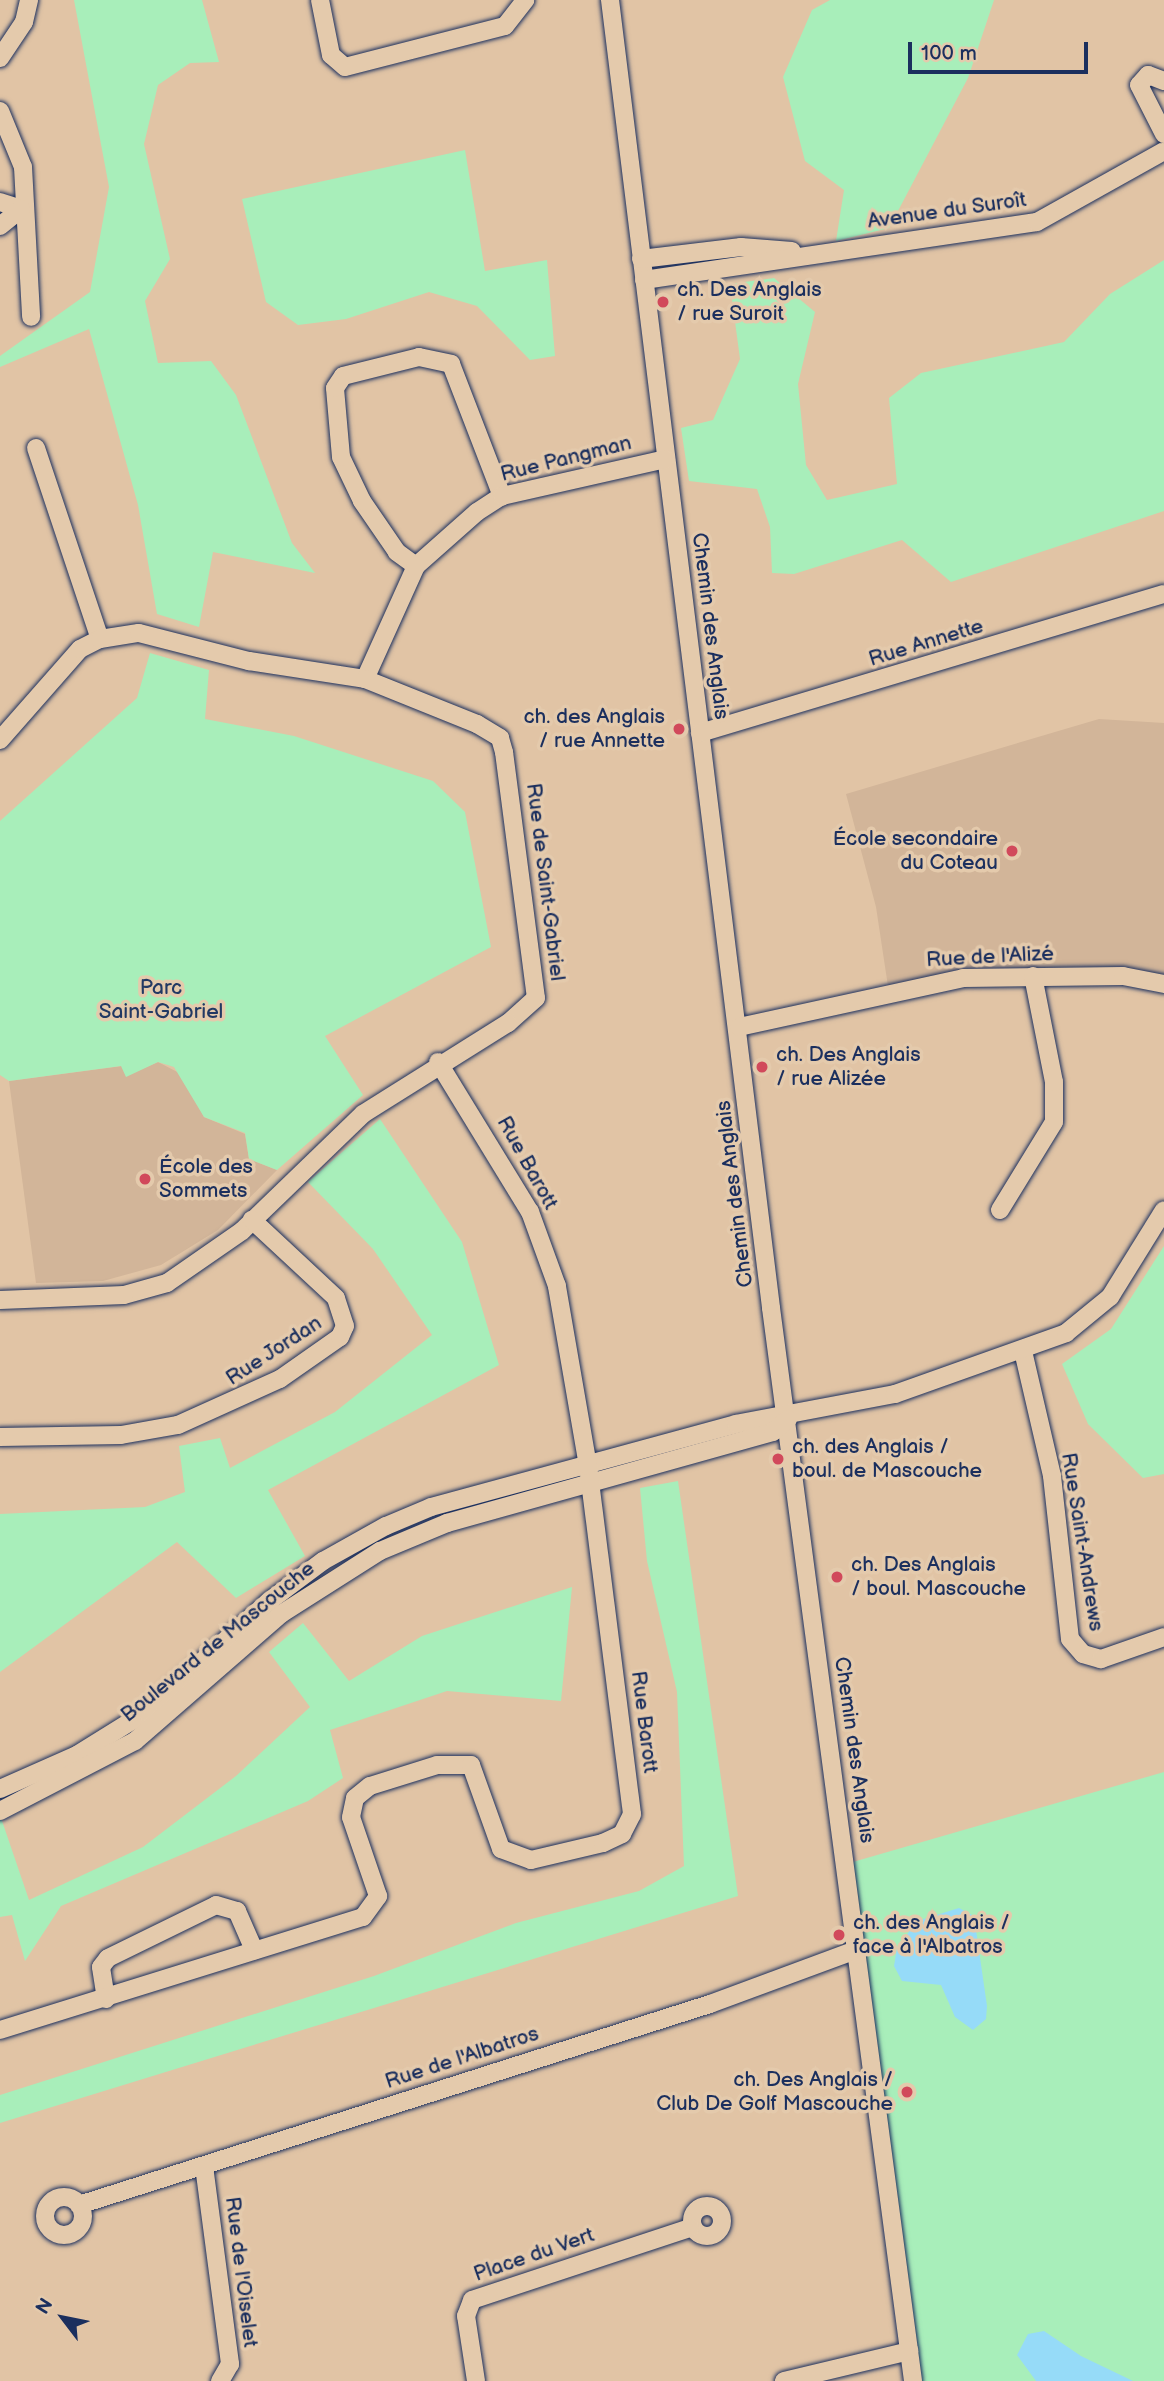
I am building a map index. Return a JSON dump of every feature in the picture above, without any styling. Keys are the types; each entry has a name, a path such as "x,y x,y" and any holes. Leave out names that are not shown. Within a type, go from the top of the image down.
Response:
{"street":[{"path":"0,58 24,22 29,0"},
{"path":"320,0 331,55 345,67 505,26 525,0"},
{"name":"Chemin des Anglais","path":"610,0 700,733 913,2381"},
{"path":"1164,81 1148,75 1139,85 1164,134"},
{"path":"0,111 23,167 21,209 31,317"},
{"name":"Avenue du Suroît","path":"644,280 803,252 1037,222 1164,151"},
{"path":"0,202 21,209"},
{"path":"0,226 21,209"},
{"name":"Avenue du Suroît","path":"641,259 741,247 803,252"},
{"path":"416,566 397,552 362,501 341,457 335,388 343,376 419,357 451,364 502,496"},
{"path":"36,448 100,639"},
{"name":"Rue Pangman","path":"365,679 416,566 449,532 502,496 666,459"},
{"name":"Rue Annette","path":"700,733 1164,594"},
{"name":"Rue de Saint-Gabriel","path":"0,740 62,664 100,639 155,634 249,661 365,679 477,724 500,738 505,752 536,998 508,1023 439,1062 363,1114 252,1220 202,1263 149,1290 0,1300"},
{"path":"1000,1210 1054,1122 1054,1082 1033,976"},
{"name":"Rue de l'Alizé","path":"738,1027 915,984 1033,976 1123,976 1164,984"},
{"name":"Rue Barott","path":"0,2030 106,1999 371,1911 378,1896 351,1816 355,1798 370,1786 448,1763 471,1765 501,1849 513,1858 531,1860 622,1834 632,1814 588,1466 548,1255 485,1131 439,1062"},
{"name":"Boulevard de Mascouche","path":"0,1789 77,1755 146,1712 268,1602 344,1548 431,1507 736,1424 788,1419 895,1394 1023,1351 1066,1333 1110,1297 1164,1210"},
{"name":"Rue Jordan","path":"0,1437 121,1435 178,1424 280,1379 340,1336 345,1326 336,1298 252,1220"},
{"name":"Rue Saint-Andrews","path":"1023,1351 1052,1476 1070,1639 1083,1654 1101,1659 1164,1637"},
{"name":"Boulevard de Mascouche","path":"0,1811 65,1782 154,1728 281,1614 359,1562 447,1523 591,1486 773,1432 788,1419"},
{"path":"106,1999 101,1968 108,1958 216,1905 237,1911 254,1950"},
{"name":"Rue de l'Albatros","path":"79,2205 709,2004 856,1950"},
{"name":"Rue de l'Oiselet","path":"204,2166 230,2364 220,2381"},
{"name":"Place du Vert","path":"476,2381 466,2316 472,2300 690,2228"},
{"path":"784,2381 909,2351"}],"shaded area":[{"name":"École secondaire du Coteau","path":"1099,719 1164,723 1164,984 1033,976 889,993 876,907 846,794"},
{"name":"École des Sommets","path":"158,1062 185,1076 204,1117 245,1134 249,1159 277,1170 218,1230 161,1265 103,1281 36,1283 9,1081 122,1066 126,1076"}],"green space":[{"path":"74,0 202,0 219,62 190,63 158,85 144,144 170,259 145,301 158,363 211,361 236,395 292,543 315,573 213,552 199,627 157,614 138,505 89,329 0,367 0,356 90,292 109,187"},
{"path":"830,0 994,0 968,78 889,228 836,241 844,190 805,161 783,77 812,10"},
{"path":"465,150 485,271 547,260 555,356 530,360 477,306 429,292 346,319 298,325 266,302 242,199"},
{"path":"1164,260 1164,511 951,582 902,540 794,574 772,573 770,527 757,489 689,481 681,428 713,420 740,359 730,284 774,278 815,312 798,384 806,465 827,500 897,484 889,398 921,373 1064,342 1110,294"},
{"name":"Parc Saint-Gabriel","path":"150,653 209,670 205,719 294,736 433,781 465,812 491,947 325,1036 363,1095 277,1170 249,1159 245,1133 204,1117 174,1067 158,1062 126,1077 121,1066 9,1081 0,1075 0,821 137,698"},
{"path":"380,1119 462,1242 499,1365 268,1490 305,1556 236,1598 177,1542 0,1672 0,1514 145,1507 185,1492 179,1446 220,1438 230,1468 335,1412 432,1335 373,1249 308,1182"},
{"path":"1164,1246 1164,1474 1143,1478 1088,1424 1062,1364 1111,1329"},
{"path":"678,1481 738,1896 0,2123 0,2095 374,1976 516,1923 639,1891 684,1866 677,1692 647,1561 640,1488"},
{"path":"572,1587 561,1701 447,1691 330,1730 343,1778 308,1801 61,1906 25,1961 12,1915 0,1917 0,1815 29,1900 143,1847 236,1776 310,1707 269,1652 303,1623 349,1681 422,1636"},
{"path":"1164,1772 1164,2381 915,2381 846,1864"}],"water":[{"path":"959,1908 974,1916 987,2006 986,2019 973,2030 955,2017 941,1985 902,1981 894,1966 897,1948 917,1921"},
{"path":"1044,2331 1081,2356 1133,2381 1036,2381 1017,2355 1028,2334"}],"place":[{"name":"ch. Des Anglais / rue Suroit","path":"663,302"},
{"name":"ch. des Anglais / rue Annette","path":"679,729"},
{"name":"École secondaire du Coteau","path":"1012,851"},
{"name":"ch. Des Anglais / rue Alizée","path":"762,1067"},
{"name":"École des Sommets","path":"145,1179"},
{"name":"ch. des Anglais / boul. de Mascouche","path":"778,1459"},
{"name":"ch. Des Anglais / boul. Mascouche","path":"837,1577"},
{"name":"ch. des Anglais / face à l'Albatros","path":"839,1935"},
{"name":"ch. Des Anglais / Club De Golf Mascouche","path":"907,2092"}]}
